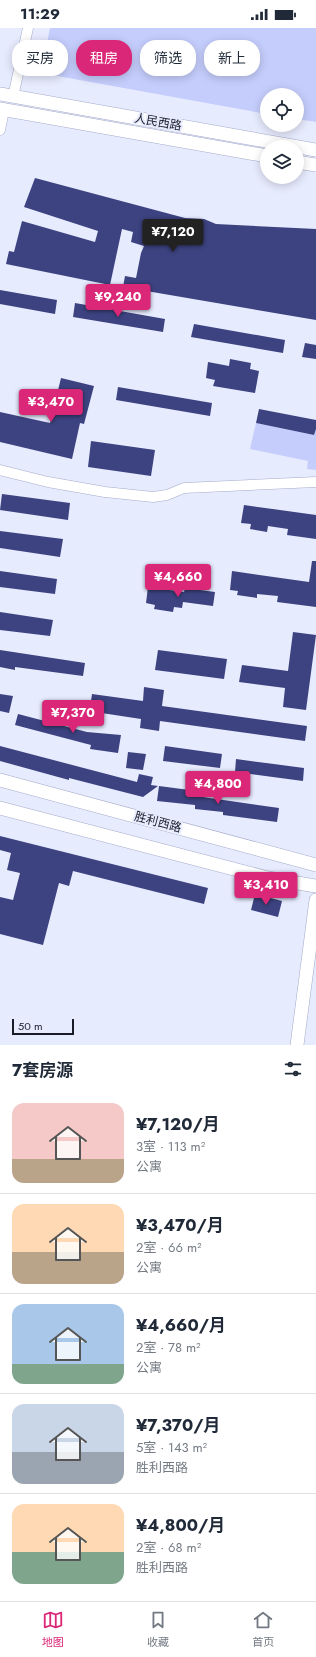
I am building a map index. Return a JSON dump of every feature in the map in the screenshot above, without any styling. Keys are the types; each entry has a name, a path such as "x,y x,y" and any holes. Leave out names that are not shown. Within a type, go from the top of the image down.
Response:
{"main road":[{"name":"人民西路","path":"6,96 316,150"},
{"name":"人民西路","path":"2,109 260,155"},
{"path":"304,163 316,165"},
{"name":"胜利西路","path":"0,780 277,853 316,865"},
{"path":"0,808 268,878 316,886"},
{"path":"298,1045 316,900"},
{"path":"306,1045 316,970"}],"street":[{"path":"6,96 28,28"},
{"path":"0,130 2,109"},
{"path":"0,470 84,488 153,497 167,496 184,488 316,482"}],"shaded area":[{"path":"50,28 316,28 316,122 304,120 304,88 260,88 260,113 58,76 68,76 68,40 48,40"},
{"path":"256,423 314,435 316,429 316,470 307,469 308,461 250,449"}],"building":[{"path":"35,178 185,218 204,219 216,224 316,229 316,320 123,287 125,276 136,278 141,253 144,246 131,242 133,232 122,229 110,285 6,264 9,251 14,252 22,221 95,242 98,231 24,207"},
{"path":"0,290 57,300 55,314 0,304"},
{"path":"75,303 165,319 163,332 73,317"},
{"path":"194,324 285,340 283,353 191,337"},
{"path":"305,343 316,345 316,359 302,357"},
{"path":"230,359 251,363 250,369 259,371 255,393 213,386 215,380 206,378 208,362 229,366"},
{"path":"61,378 94,386 84,424 80,423 72,459 0,442 0,412 50,423"},
{"path":"118,387 212,403 210,416 116,400"},
{"path":"259,409 316,420 314,435 256,423"},
{"path":"91,441 155,450 151,476 88,467"},
{"path":"2,494 70,503 68,520 0,510"},
{"path":"244,505 316,515 316,539 287,535 288,529 268,526 267,532 250,529 251,524 241,523"},
{"path":"0,531 63,539 60,557 0,548"},
{"path":"312,561 316,561 316,607 277,602 278,596 257,594 257,598 237,595 238,591 230,590 232,571 309,582"},
{"path":"0,571 57,579 55,594 0,587"},
{"path":"148,587 184,592 185,588 215,592 213,606 183,602 182,608 174,607 173,612 154,609 155,605 146,603"},
{"path":"0,612 53,620 50,636 0,630"},
{"path":"293,632 316,635 306,710 283,707 285,688 239,682 242,665 288,671"},
{"path":"0,650 85,663 83,676 15,667 15,670 0,667"},
{"path":"158,650 227,659 224,679 155,670"},
{"path":"144,687 164,690 162,706 307,726 305,741 160,721 159,731 140,728 141,719 95,712 96,709 90,708 92,694 143,701"},
{"path":"0,694 13,696 9,713 0,711"},
{"path":"18,714 87,732 121,735 118,753 90,749 91,745 15,725"},
{"path":"0,746 137,782 139,774 153,777 151,785 158,786 143,797 69,778 69,780 0,761"},
{"path":"165,746 222,754 220,768 163,761"},
{"path":"128,752 146,754 143,770 126,768"},
{"path":"236,759 304,768 303,781 235,772"},
{"path":"159,786 197,791 196,796 279,808 277,822 223,815 223,812 195,809 195,805 157,801"},
{"path":"0,836 208,888 204,904 73,871 69,886 59,883 43,945 0,934 0,897 13,900 20,873 7,870 11,853 0,850"},
{"path":"255,894 282,901 278,917 251,910"}]}
